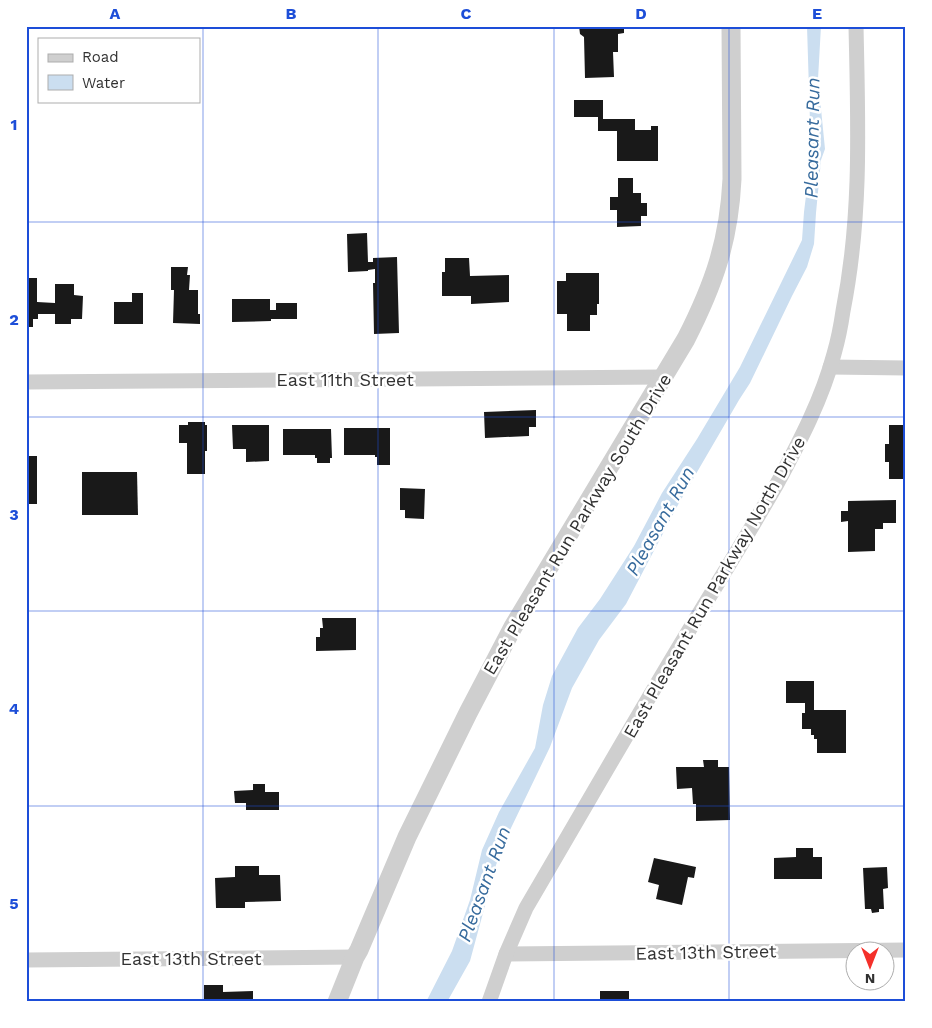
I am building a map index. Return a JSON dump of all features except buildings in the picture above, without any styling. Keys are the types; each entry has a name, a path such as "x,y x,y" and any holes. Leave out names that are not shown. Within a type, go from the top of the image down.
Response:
{"street":[{"name":"East Pleasant Run Parkway South Drive","path":"337,1002 407,837 512,627 686,338 706,298 718,265 730,206 732,179 730,26"},
{"name":"East Pleasant Run Parkway North Drive","path":"489,1002 506,954 526,908 686,635 768,501 819,400 838,340 855,226 858,156 856,26"},
{"path":"830,367 906,368"},
{"name":"East 11th Street","path":"26,382 663,377"},
{"name":"East 13th Street","path":"506,954 906,950"},
{"name":"East 13th Street","path":"26,960 355,957"}],"water":[{"name":"Pleasant Run","path":"807,26 821,26 818,79 825,149 821,160 814,244 807,267 750,383 679,503 626,604 599,640 572,688 550,747 511,828 496,865 470,961 447,1002 426,1002 452,951 470,900 482,850 499,812 535,748 543,705 552,676 578,628 600,599 634,546 662,493 740,367 802,240 811,155"}]}
